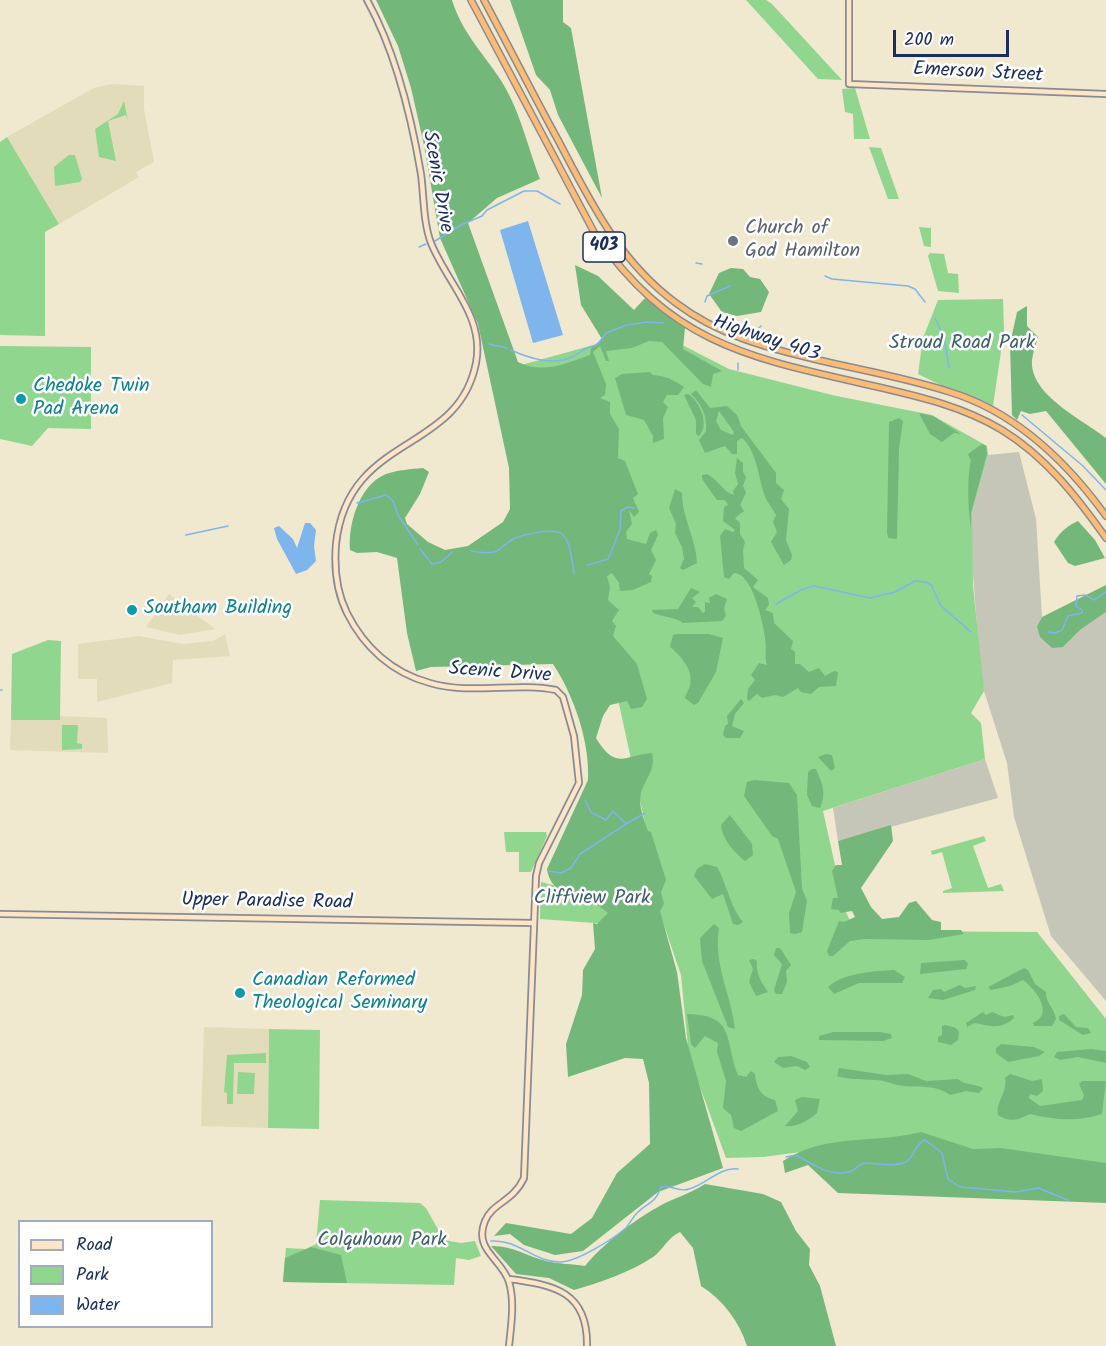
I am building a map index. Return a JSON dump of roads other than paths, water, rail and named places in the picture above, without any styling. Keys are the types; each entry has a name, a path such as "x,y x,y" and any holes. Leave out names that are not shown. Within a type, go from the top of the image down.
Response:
{"highway":[{"name":"Highway 403","path":"471,0 595,234 615,262 650,298 694,330 723,346 780,365 929,399 987,422 1020,442 1050,469 1079,500 1106,538"},
{"name":"Highway 403","path":"484,0 599,219 637,269 674,302 705,322 741,339 967,398 1031,435 1085,487 1106,516"},
{"path":"1085,487 1106,510"}],"street":[{"name":"Scenic Drive","path":"367,0 396,67 420,172 430,240 470,312 477,346 472,377 460,404 440,424 387,456 359,482 346,506 338,533 336,582 345,609 360,636 384,660 405,674 442,686 552,689 563,697 574,736 579,783 538,863 524,1178 513,1196 491,1211 482,1234 487,1251 509,1279"},
{"name":"Emerson Street","path":"849,0 849,84 1106,94"},
{"name":"Upper Paradise Road","path":"0,914 534,923"},
{"path":"509,1346 512,1318 509,1279 554,1288 574,1300 587,1322 587,1346"}],"water":[{"path":"528,221 563,335 533,343 500,230"},
{"path":"305,523 310,523 316,530 314,546 316,561 307,570 296,574 277,539 274,528 279,526 293,539 297,548"}],"waterway":[{"path":"435,241 524,191 537,191 560,204"},
{"path":"419,247 426,244"},
{"path":"696,263 702,264"},
{"path":"825,276 832,279 908,286 915,289 925,302"},
{"path":"705,302 707,296 730,286"},
{"path":"935,318 944,337 949,368"},
{"path":"511,350 541,360 565,360 588,347 597,345 606,333 627,325 648,322 664,323"},
{"path":"756,331 761,326"},
{"path":"489,344 507,348"},
{"path":"738,363 738,370"},
{"path":"1022,415 1083,466 1106,490"},
{"path":"357,503 386,495 393,501 398,515 418,545"},
{"path":"588,565 608,559 620,530 621,511 628,507 634,508"},
{"path":"186,535 228,526"},
{"path":"471,551 494,552 517,537 538,532 558,532 565,537 571,552 574,574"},
{"path":"420,549 432,564 441,562 452,552"},
{"path":"776,604 801,590 814,586 870,598 895,592 915,581 926,582 931,585 941,606 971,632"},
{"path":"1048,632 1055,633 1062,630 1068,616 1082,613 1082,610 1076,606 1077,596 1085,595 1094,600 1106,592"},
{"path":"585,800 591,812 606,820 613,811 626,824 645,813"},
{"path":"548,871 561,873 571,868 580,854 626,824"},
{"path":"786,1157 796,1155 821,1169 842,1173 865,1163 892,1165 902,1163 910,1159 919,1144 925,1140 942,1153 948,1179 960,1187 1016,1192 1038,1188 1068,1200"},
{"path":"491,1241 510,1243 550,1261 567,1261 594,1249 626,1228 637,1213 656,1197 661,1187 685,1190 719,1173 738,1169"}],"place":[{"name":"Church of God Hamilton","path":"733,241"},
{"name":"Chedoke Twin Pad Arena","path":"21,399"},
{"name":"Southam Building","path":"132,610"},
{"name":"Canadian Reformed Theological Seminary","path":"240,993"}],"park label":[{"name":"Stroud Road Park","path":"962,345"},
{"name":"Cliffview Park","path":"592,900"},
{"name":"Colquhoun Park","path":"382,1242"}]}
